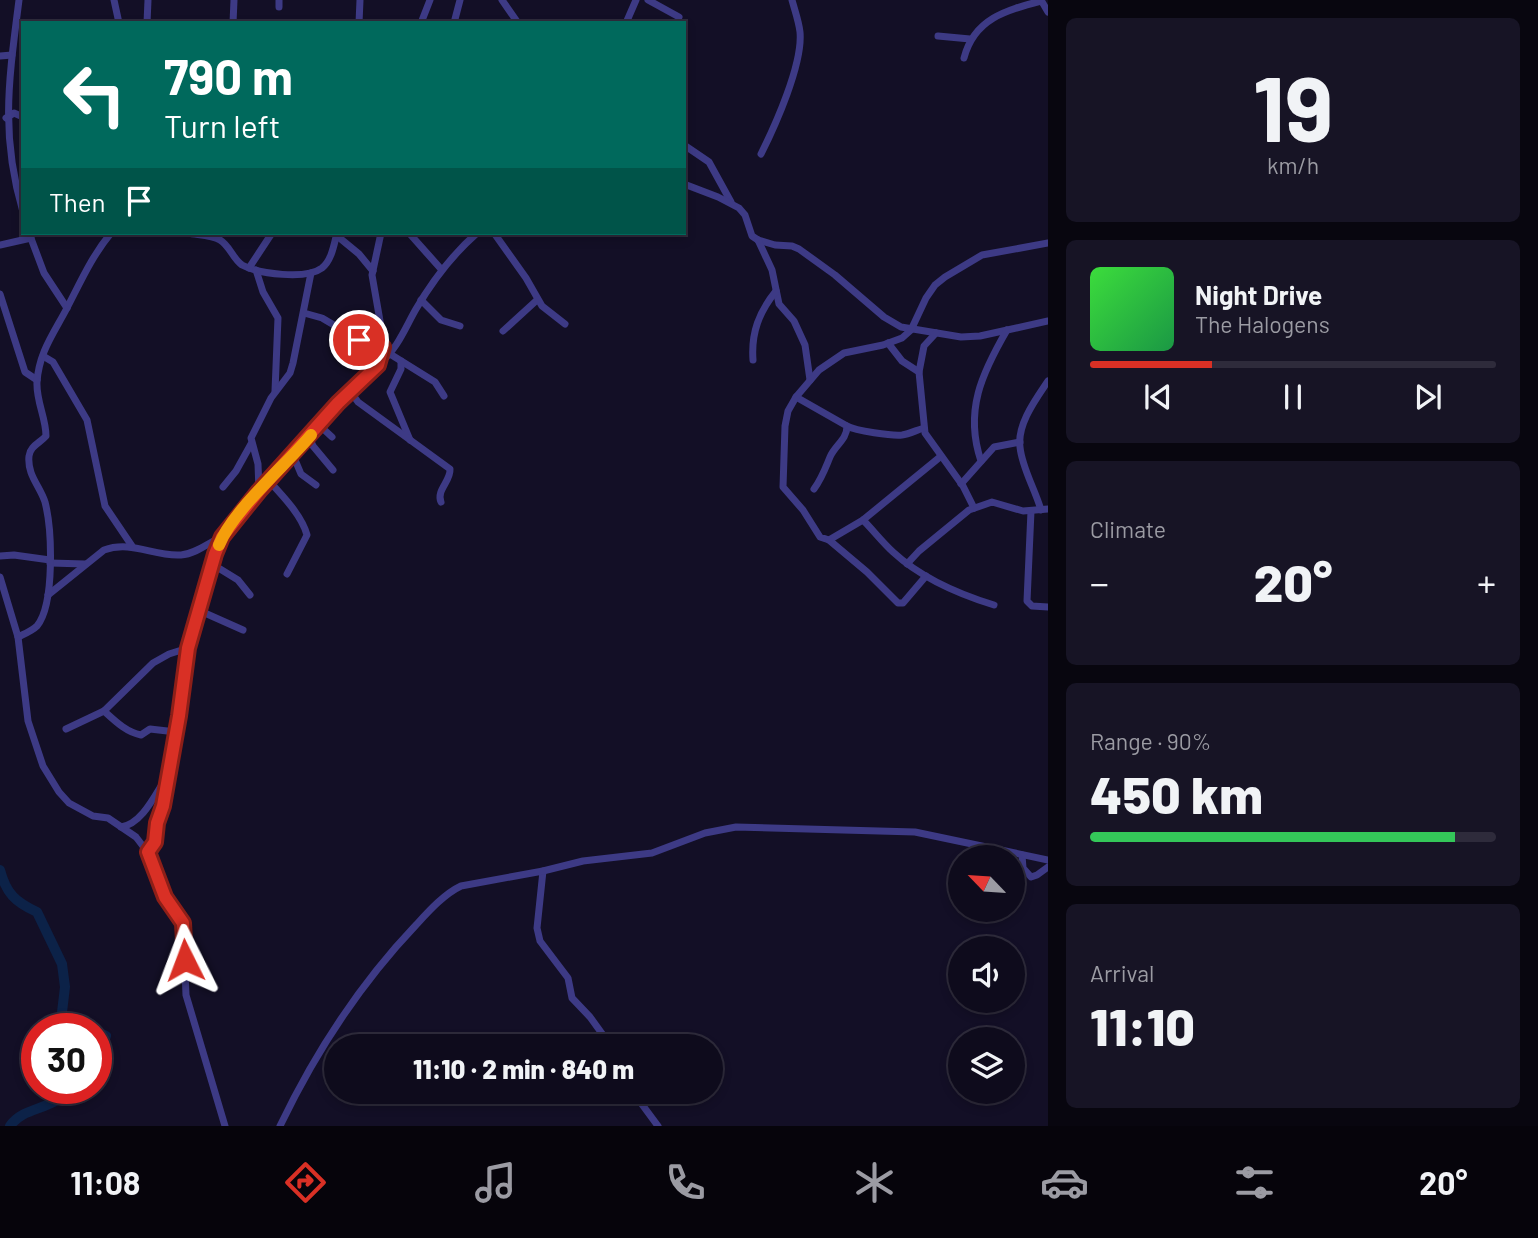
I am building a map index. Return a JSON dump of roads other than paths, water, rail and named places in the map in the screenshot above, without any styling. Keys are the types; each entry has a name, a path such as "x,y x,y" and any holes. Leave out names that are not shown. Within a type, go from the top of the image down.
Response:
{"street":[{"path":"19,0 6,118 7,141 21,203"},
{"path":"114,0 119,21"},
{"path":"147,21 148,0"},
{"path":"233,21 234,0"},
{"path":"359,21 360,0"},
{"path":"422,21 430,0"},
{"path":"455,21 460,0"},
{"path":"502,0 518,21"},
{"path":"627,21 636,0"},
{"path":"648,0 679,17"},
{"path":"761,154 786,98 799,49 800,31 792,0"},
{"path":"964,58 970,39 989,20 1012,8 1041,0 1048,12"},
{"path":"938,36 970,39"},
{"path":"0,56 21,49"},
{"path":"6,118 14,113 21,116"},
{"path":"686,146 709,162 731,203"},
{"path":"686,185 731,203 745,215 749,229 758,240 772,270 779,304 794,321 804,340 810,380"},
{"path":"0,245 30,235 44,273 67,308"},
{"path":"18,637 36,627 48,595 50,543 44,500 30,470 31,450 43,439 46,432 37,380 50,336 94,254 109,235"},
{"path":"197,235 219,240"},
{"path":"213,235 238,262 253,269 286,274 311,273 325,265 330,258 336,235"},
{"path":"253,269 274,235"},
{"path":"337,235 373,271"},
{"path":"378,365 383,347 373,271 381,235"},
{"path":"411,235 442,269"},
{"path":"148,852 155,842 176,732 188,648 222,537 259,491 350,391 390,354 442,269 475,235"},
{"path":"495,235 526,278 541,306 565,324"},
{"path":"758,240 799,249 835,275 884,317 911,330 961,337 1048,321"},
{"path":"926,576 909,598 898,603 867,572 829,540 820,537 803,510 783,487 788,411 810,380 830,361 844,353 902,338 911,330 926,298 945,277 982,255 1048,243"},
{"path":"253,269 278,318 275,391"},
{"path":"259,491 258,464 251,438 275,391 290,373 311,273"},
{"path":"753,360 753,337 759,315 776,291"},
{"path":"0,294 25,372 37,380"},
{"path":"421,300 440,320 460,326"},
{"path":"503,331 537,300"},
{"path":"304,313 322,318 361,341 383,347"},
{"path":"981,461 973,430 975,402 1007,330"},
{"path":"936,333 924,346 919,372 925,433 961,484 974,508"},
{"path":"888,343 902,361 919,372"},
{"path":"390,354 435,382 444,396"},
{"path":"43,356 53,362 87,420 105,506 132,546"},
{"path":"401,361 401,369 390,392 411,441"},
{"path":"907,564 958,517 974,508 992,502 1017,510 1044,510 1025,468 1020,442 1024,421 1048,381"},
{"path":"350,391 355,400 451,472 439,495 441,502"},
{"path":"796,397 858,431 904,435 924,428"},
{"path":"319,425 332,437"},
{"path":"814,489 826,471 832,453 845,437 847,426"},
{"path":"309,437 333,470"},
{"path":"961,484 994,447 1020,442"},
{"path":"223,487 236,471 251,444"},
{"path":"293,455 301,474 316,485"},
{"path":"829,540 863,520 940,457"},
{"path":"269,481 282,495 307,535 287,574"},
{"path":"1031,511 1027,601 1032,606 1048,607"},
{"path":"863,520 891,551 907,564 926,576 994,605"},
{"path":"119,528 121,545"},
{"path":"48,595 104,550 121,545 184,555 222,537"},
{"path":"0,556 14,555 50,562 86,564"},
{"path":"212,564 238,580 250,596"},
{"path":"0,577 18,637 28,721 43,766 58,792 69,803 93,816 108,818 136,837 148,852 165,897 183,923 186,996 225,1126"},
{"path":"198,610 243,630"},
{"path":"66,729 104,711 144,670 169,654 188,648"},
{"path":"104,711 135,734 141,735 150,729 176,732"},
{"path":"121,827 137,819 166,778"},
{"path":"280,1126 292,1098 352,1003 384,959 422,919 461,886 583,861 652,853 705,834 736,827 915,832 975,845"},
{"path":"1026,856 1048,860"},
{"path":"1026,871 1031,877 1048,867"},
{"path":"543,871 537,928 540,941 568,978 572,998 602,1034"},
{"path":"641,1104 657,1126"}],"waterway":[{"path":"0,870 12,896 37,912 62,964 65,987 62,1013"},
{"path":"10,1126 25,1113 48,1104"}]}
